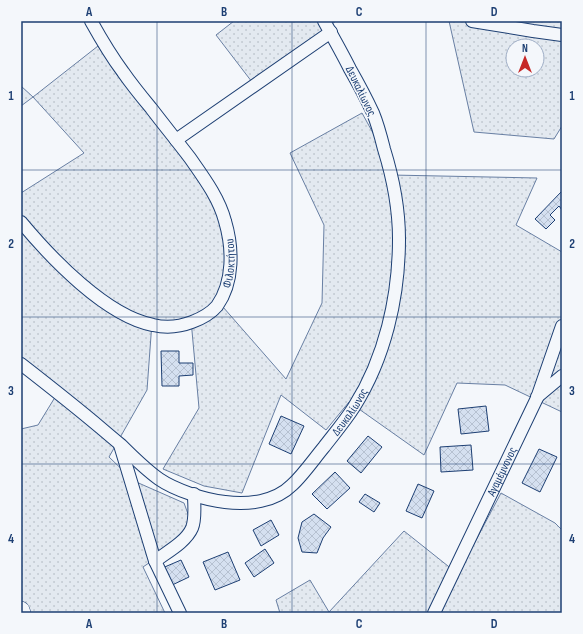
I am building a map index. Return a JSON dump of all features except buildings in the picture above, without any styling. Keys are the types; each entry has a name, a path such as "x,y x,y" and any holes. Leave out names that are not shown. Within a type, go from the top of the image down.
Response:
{"street":[{"name":"Φιλοκτήτου","path":"21,222 50,255 106,304 124,314 152,325 185,325 195,321 215,308 220,302 224,293 230,273 231,261 226,223 221,208 198,170 123,73 91,21"},
{"name":"Δευκαλίωνος","path":"21,364 81,411 120,444 144,468 159,479 177,488 204,498 239,504 260,501 273,497 292,485 318,455 353,408 375,368 392,310 397,274 399,240 398,214 386,155 373,114 324,21"},
{"path":"472,21 562,35"},
{"path":"176,140 330,32"},
{"name":"Αγαμέμνονος","path":"434,613 537,398 562,326"},
{"path":"537,398 562,376"},
{"path":"120,444 155,561 180,613"},
{"path":"155,561 187,538 194,522 194,494"}],"shaded area":[{"path":"234,21 336,21 252,82 216,35"},
{"path":"449,21 562,21 562,126 554,139 474,132"},
{"path":"98,46 120,79 184,153 204,187 219,217 225,249 224,281 216,299 286,379 322,303 324,225 290,153 362,113 378,142 391,175 537,178 516,225 562,252 562,412 505,385 457,383 424,455 349,402 326,430 281,395 242,493 204,486 163,469 199,408 191,320 152,322 147,390 109,457 134,481 184,503 191,522 171,548 143,567 165,613 21,613 21,429 38,425 57,394 21,363 21,193 84,153 33,97"},
{"path":"21,86 33,97 21,106"},
{"path":"501,493 555,523 562,530 562,613 280,613 276,600 310,580 329,612 404,531 458,574"}]}
